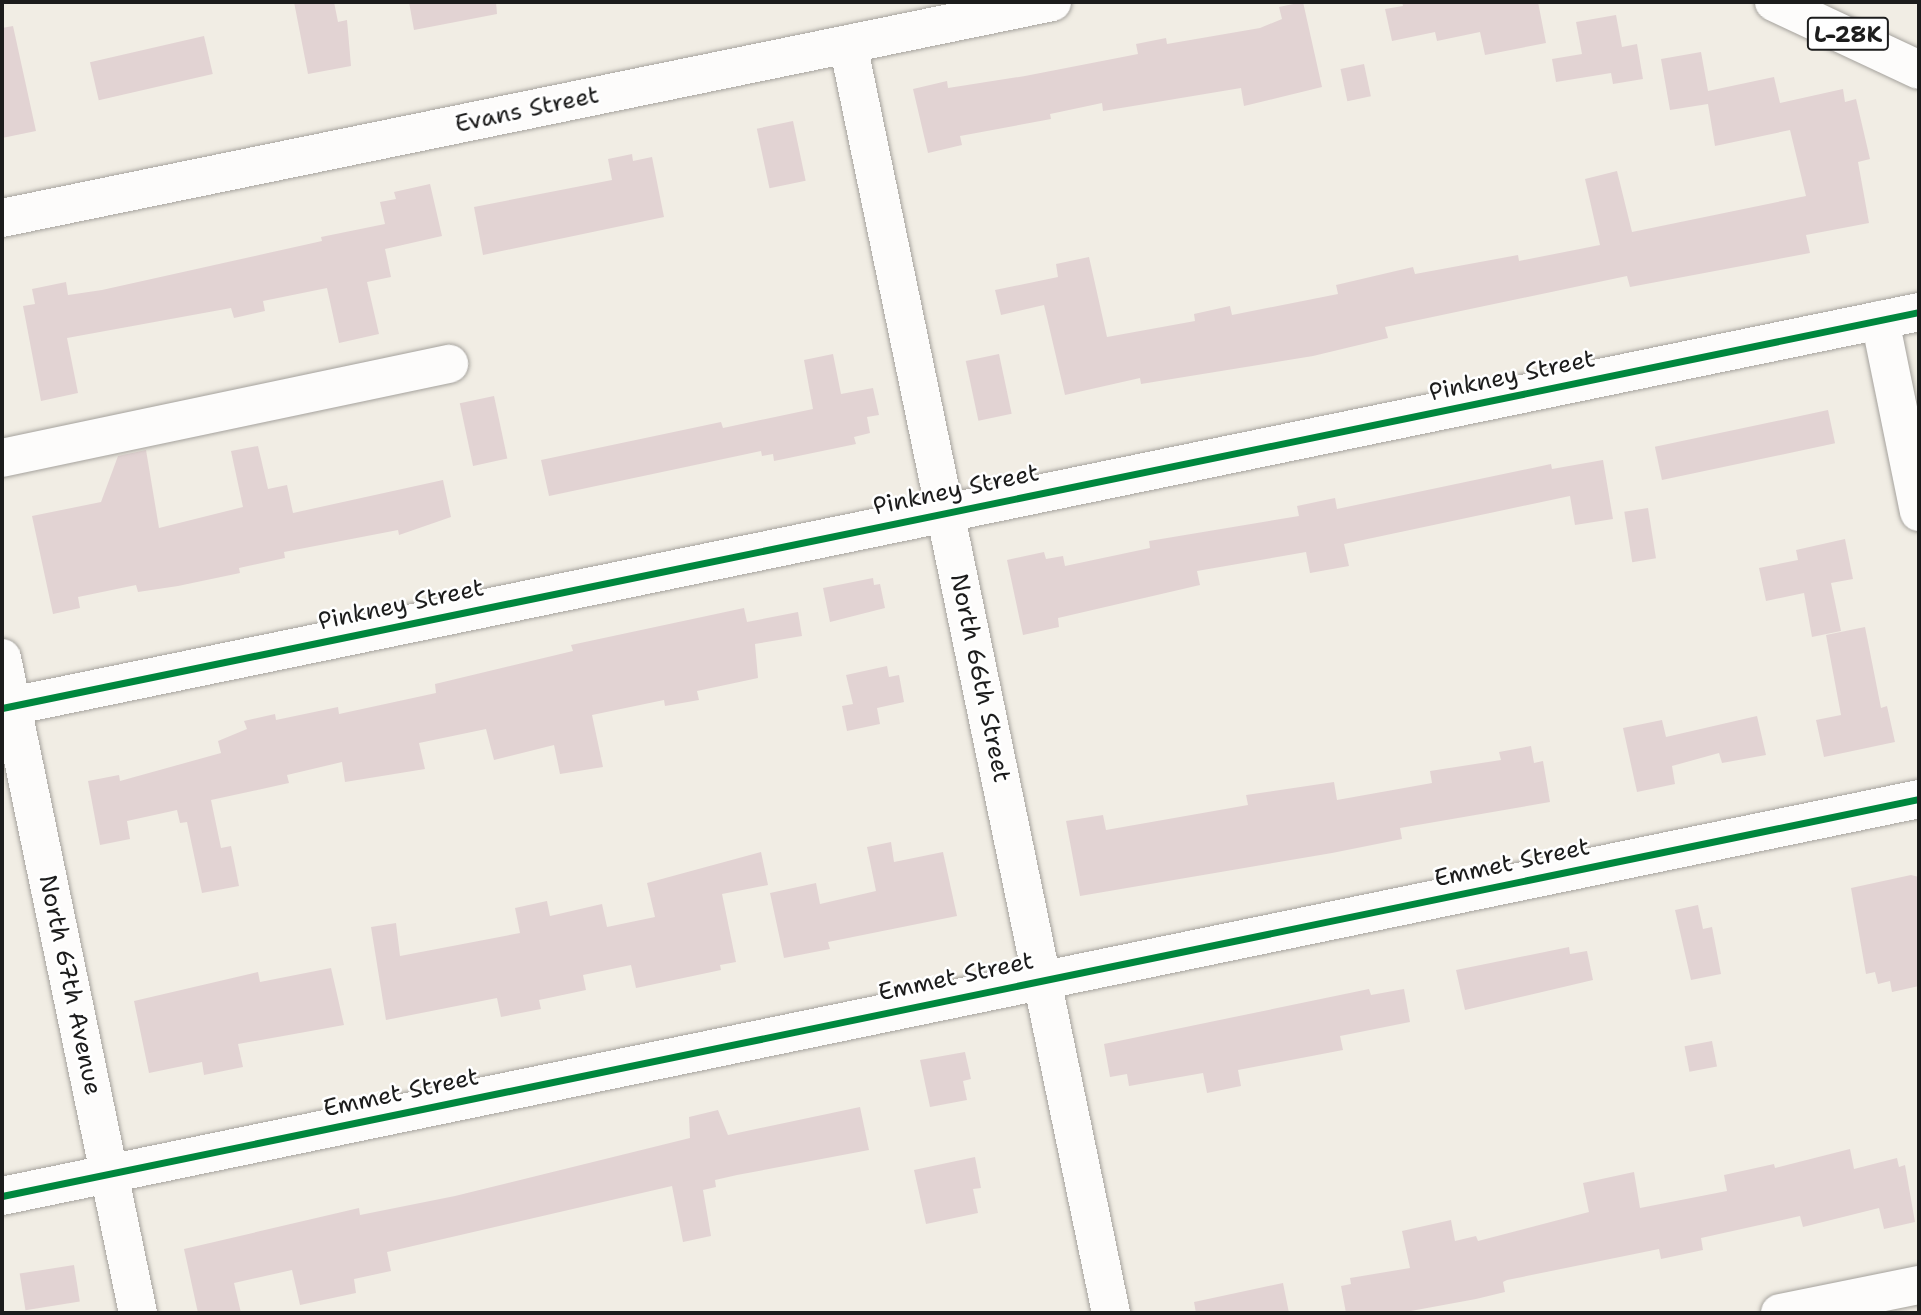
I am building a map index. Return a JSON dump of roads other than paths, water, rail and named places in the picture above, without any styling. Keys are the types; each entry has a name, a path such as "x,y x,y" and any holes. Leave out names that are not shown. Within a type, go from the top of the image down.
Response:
{"street":[{"name":"Evans Street","path":"2,218 1052,2"},
{"name":"L-28K","path":"1774,2 1813,9 1919,70"},
{"name":"North 66th Street","path":"848,44 947,511 1111,1313"},
{"name":"Pinkney Street","path":"7,707 1919,312"},
{"path":"1880,320 1919,512"},
{"path":"2,458 449,363"},
{"name":"North 67th Avenue","path":"2,658 7,707 138,1313"},
{"name":"Emmet Street","path":"2,1196 1919,799"},
{"path":"1780,1313 1919,1285"}]}
